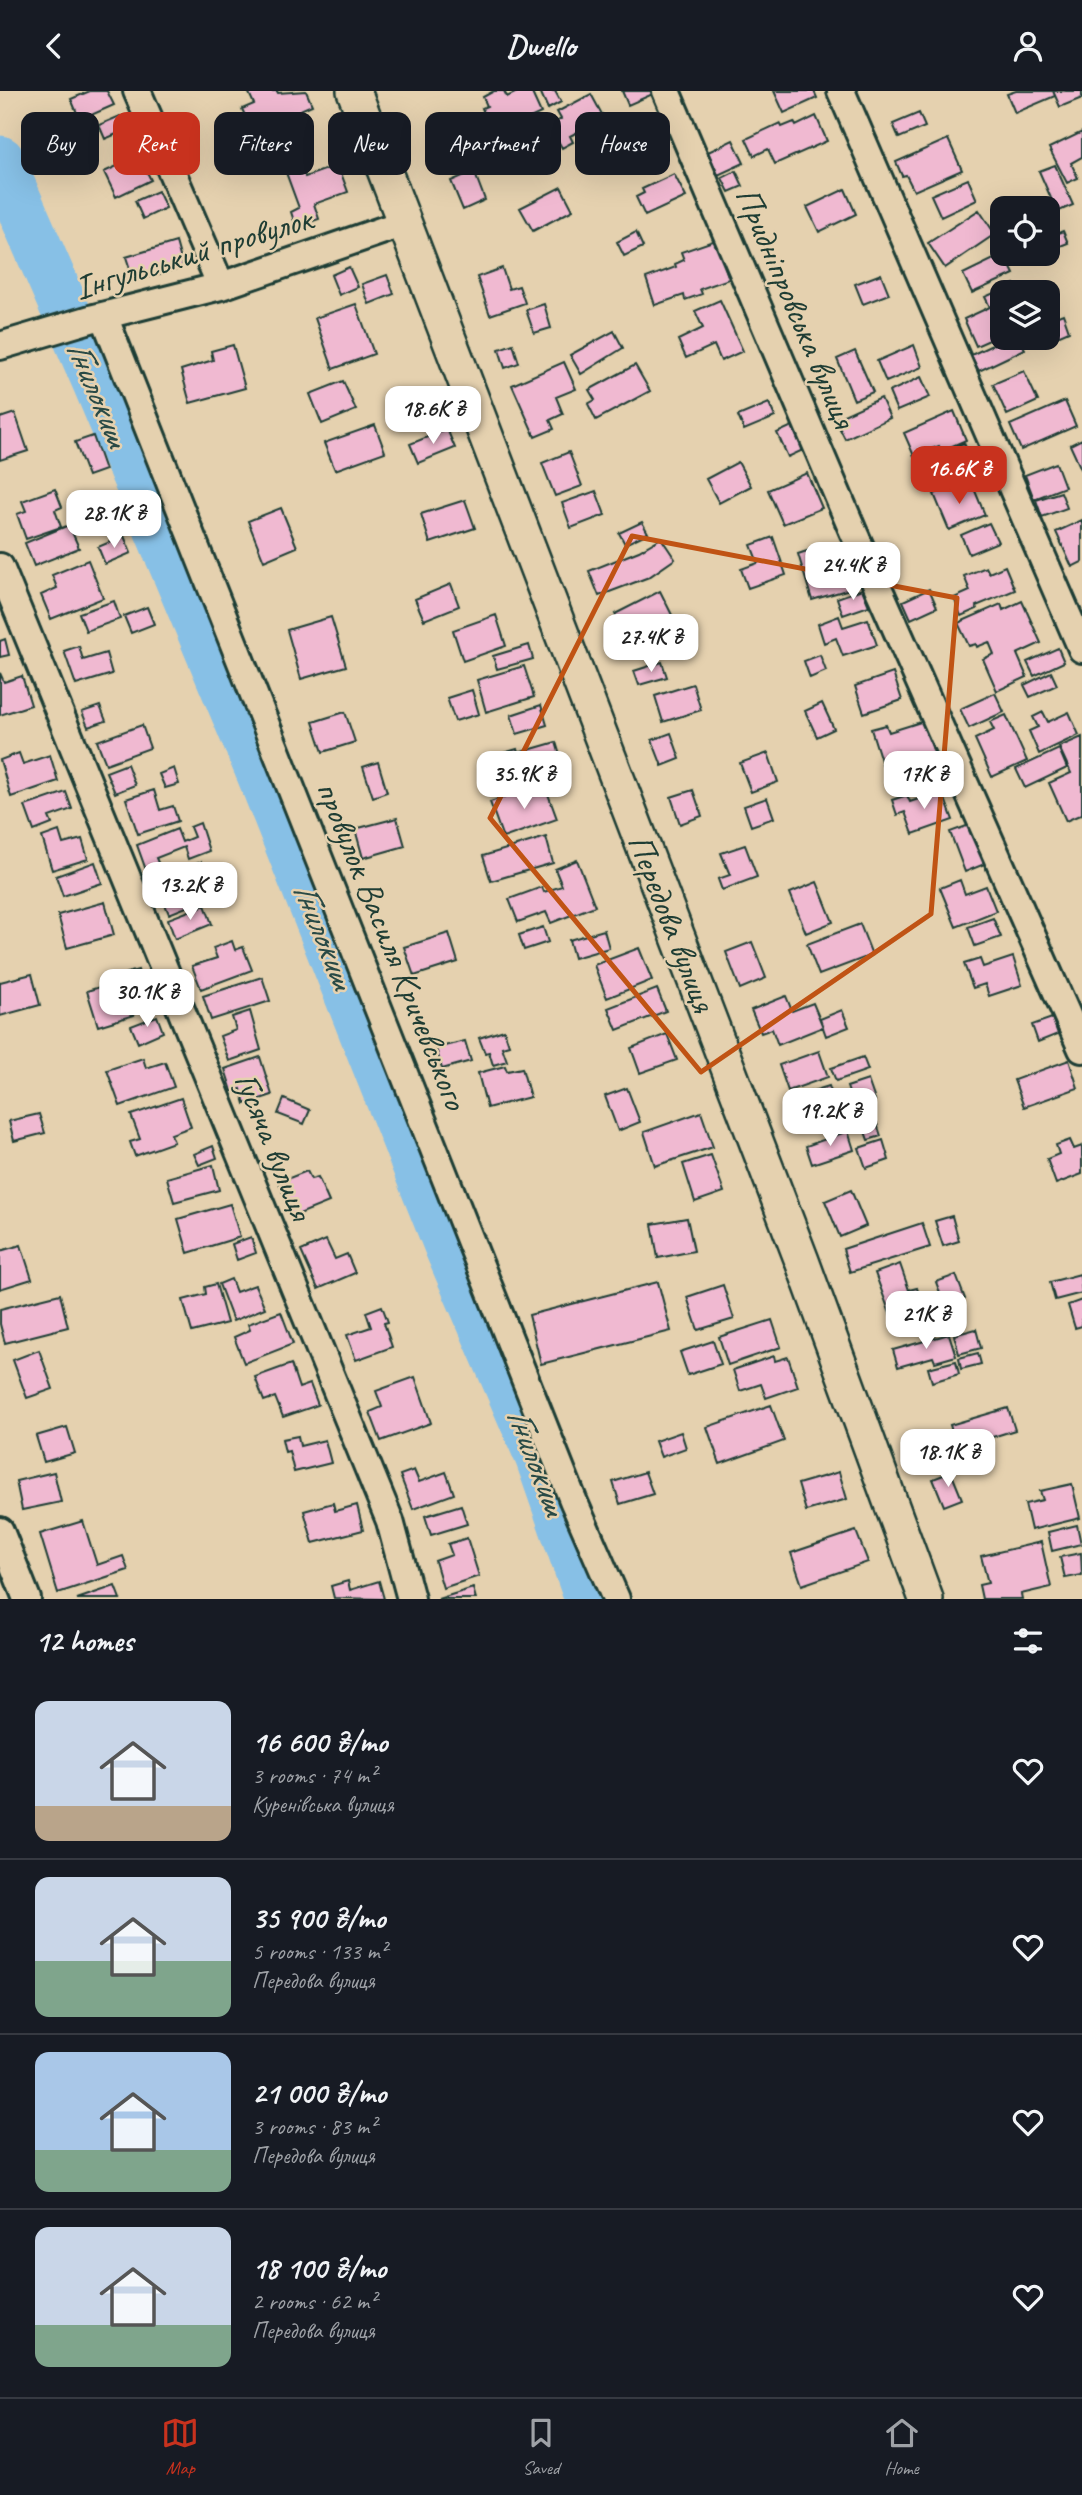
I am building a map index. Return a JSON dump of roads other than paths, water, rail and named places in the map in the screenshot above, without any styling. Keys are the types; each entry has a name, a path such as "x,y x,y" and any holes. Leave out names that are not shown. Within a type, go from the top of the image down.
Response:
{"main road":[{"name":"Передова вулиця","path":"354,91 797,1248 926,1599"}],"street":[{"path":"137,91 220,286"},
{"name":"Придніпровська вулиця","path":"666,91 859,543 1082,1049"},
{"path":"841,91 1082,649"},
{"name":"Інгульський провулок","path":"0,347 99,317 220,286 404,223"},
{"name":"провулок Василя Кричевського","path":"99,317 573,1500 616,1599"},
{"name":"Гусяча вулиця","path":"0,567 390,1521 411,1599"},
{"path":"0,1531 27,1599"}],"waterway":[{"name":"Гнилокиш","path":"0,160 261,774 449,1248 539,1456 589,1599"}]}
